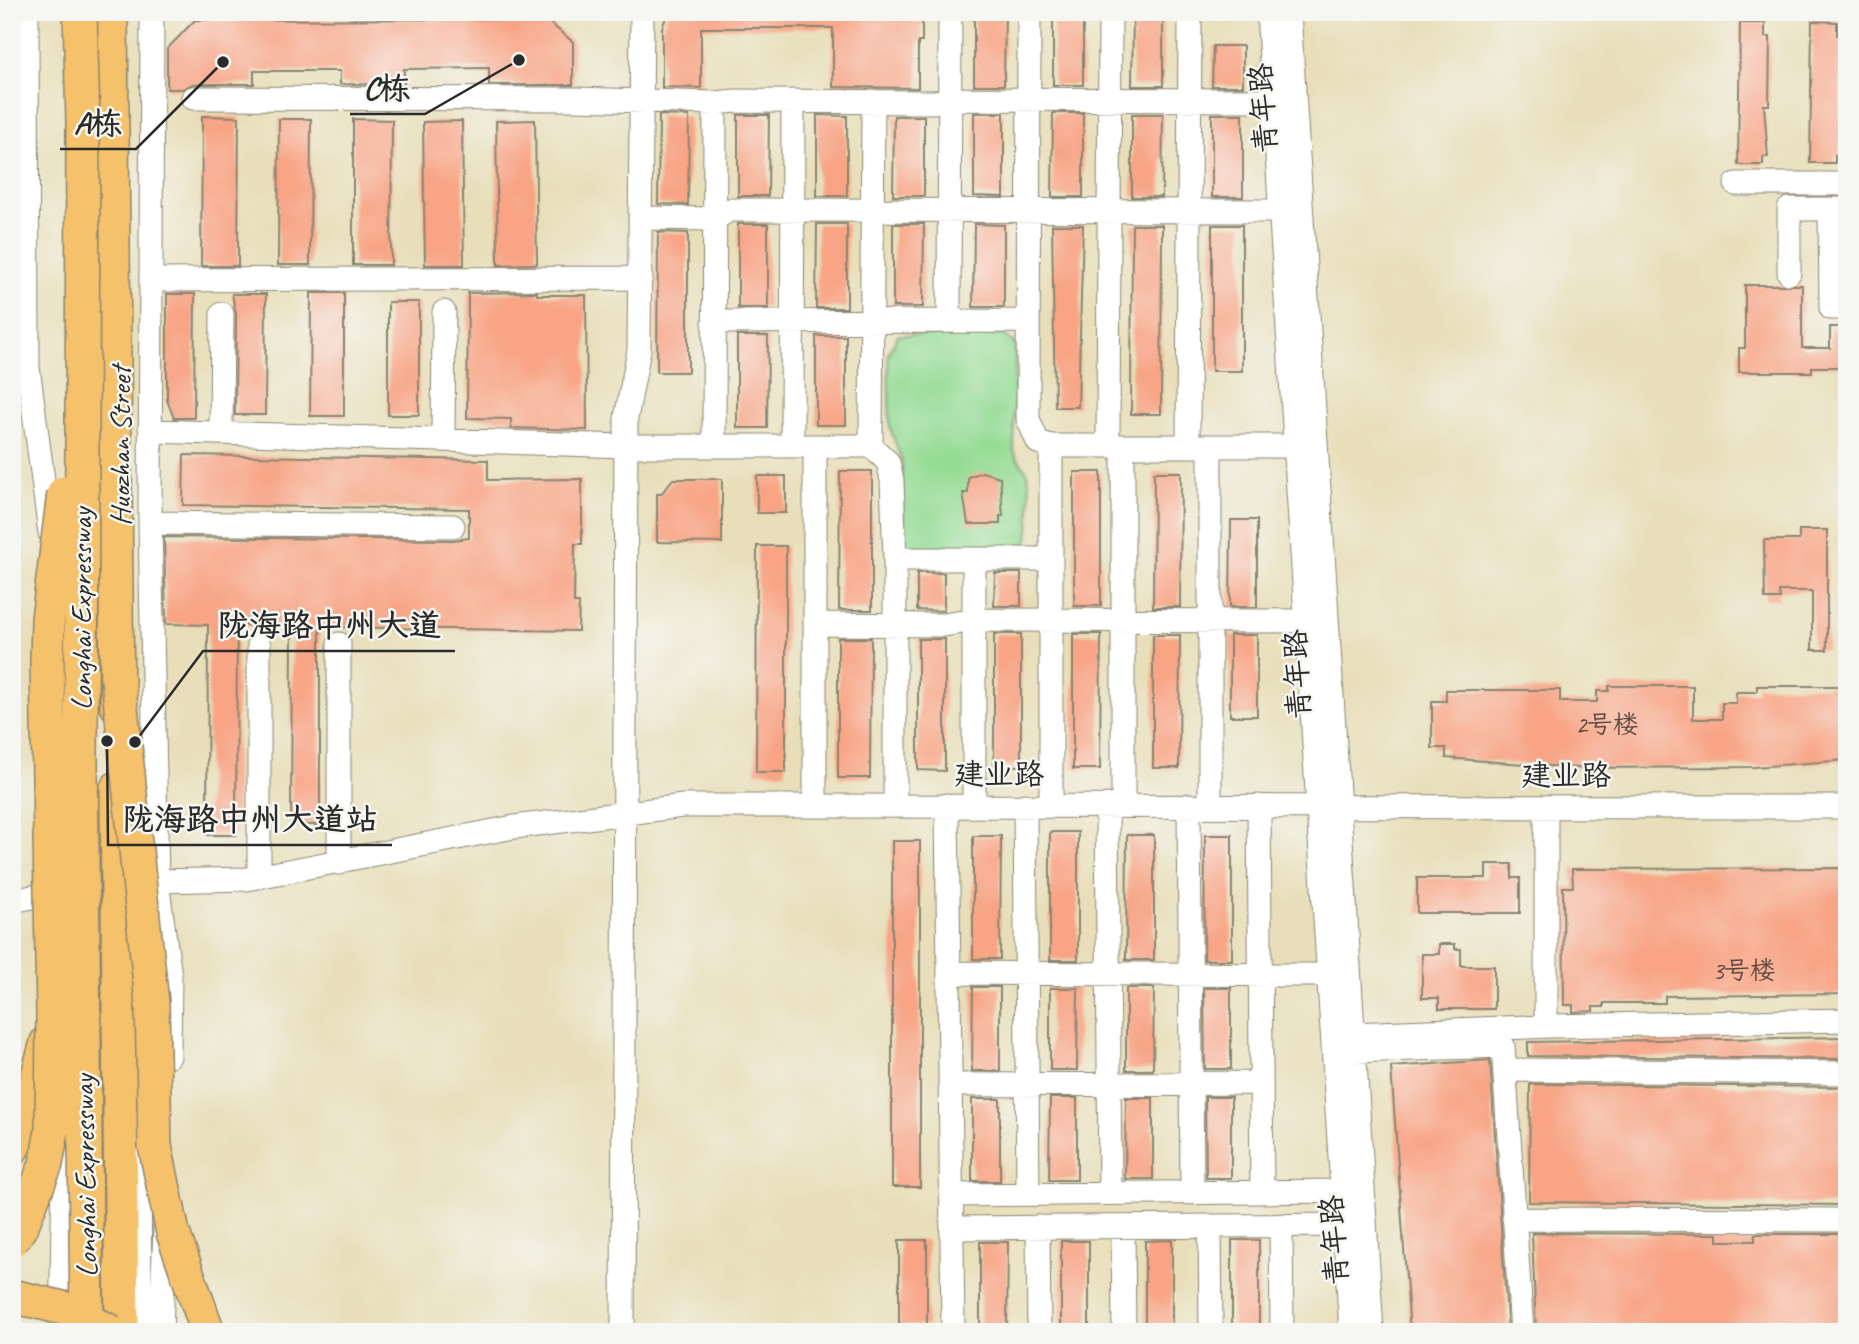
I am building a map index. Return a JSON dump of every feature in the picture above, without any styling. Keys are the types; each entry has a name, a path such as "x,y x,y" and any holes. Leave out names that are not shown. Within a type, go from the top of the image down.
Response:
{"highway":[{"name":"Longhai Expressway","path":"80,12 81,759 87,1332"},
{"name":"Longhai Expressway","path":"111,12 122,1332"},
{"path":"12,1240 22,1225 46,1164 53,1102 48,619 82,348"},
{"path":"117,679 152,1003 155,1146 173,1233 208,1332"},
{"path":"12,1149 26,1120 53,1016"},
{"path":"12,1296 63,1308 112,1332"}],"street":[{"path":"27,12 28,367 66,657 65,1205 61,1332"},
{"name":"Huozhan Street","path":"152,12 150,523 157,881"},
{"path":"623,1332 625,446 626,418 639,350 642,12"},
{"path":"949,320 950,12"},
{"path":"1029,12 1028,419 1038,442 1051,446 1295,446"},
{"path":"1110,12 1109,211 1123,621 1108,974 1110,1193"},
{"path":"1190,12 1189,211 1210,621 1190,974 1192,1193"},
{"name":"青年路","path":"1268,12 1305,621 1353,1043 1372,1332"},
{"name":"青年路","path":"1289,12 1327,806 1328,975 1351,1332"},
{"path":"192,98 575,99 642,103 950,99 1273,100"},
{"path":"792,446 793,101"},
{"path":"872,446 873,101"},
{"path":"714,446 715,103"},
{"path":"1736,184 1847,184"},
{"path":"641,218 715,219 729,209 1280,211"},
{"path":"1789,273 1788,209 1839,209 1831,308 1847,308"},
{"path":"153,280 641,278"},
{"path":"443,440 444,312"},
{"path":"221,432 222,314"},
{"path":"714,322 1028,321"},
{"path":"151,430 625,446 872,446 888,462 895,559 895,806"},
{"path":"815,446 815,806"},
{"path":"1051,446 1051,805"},
{"path":"150,523 453,526"},
{"path":"895,559 1051,559"},
{"path":"974,559 974,805"},
{"path":"815,624 944,625 974,620 1305,621"},
{"path":"339,644 339,863"},
{"path":"259,645 259,877"},
{"path":"947,805 953,1332"},
{"path":"1025,805 1028,1194"},
{"name":"建业路","path":"157,881 259,877 514,827 683,806 1847,807"},
{"path":"1259,806 1262,1192"},
{"path":"1546,807 1546,1026"},
{"path":"140,1332 139,1002 157,881"},
{"path":"157,881 170,976 161,1332"},
{"path":"12,901 66,891"},
{"path":"949,973 1328,975"},
{"path":"1353,1043 1546,1026 1847,1020"},
{"path":"1353,1043 1503,1046 1522,1332"},
{"path":"1505,1069 1847,1073"},
{"path":"951,1085 1261,1083"},
{"path":"952,1195 1342,1191"},
{"path":"1514,1219 1847,1220"},
{"path":"953,1228 1344,1225"},
{"path":"1210,1226 1211,1332"},
{"path":"1281,1226 1282,1332"},
{"path":"1038,1227 1039,1332"},
{"path":"1123,1227 1124,1332"}],"green space":[{"path":"898,335 1004,335 1015,344 1014,451 1028,476 1030,520 1026,545 1020,548 908,548 903,543 902,462 890,427 888,354"}],"building":[{"path":"668,12 922,12 922,42 918,42 918,88 833,87 833,28 701,28 701,88 662,87 662,28"},
{"path":"974,12 1005,12 1004,85 974,85"},
{"path":"1053,12 1083,12 1083,85 1053,85"},
{"path":"1133,12 1163,12 1163,86 1132,86"},
{"path":"545,19 573,42 573,85 489,85 489,68 404,69 404,85 340,84 340,71 254,71 254,84 193,84 183,89 167,89 167,49 195,20"},
{"path":"1812,21 1837,22 1837,35 1841,35 1840,155 1835,155 1835,163 1810,163"},
{"path":"1740,23 1765,23 1765,37 1770,37 1769,105 1764,105 1768,157 1763,157 1763,165 1738,165"},
{"path":"1213,46 1243,46 1243,86 1212,86"},
{"path":"974,113 1004,113 1004,197 974,196"},
{"path":"1053,113 1083,113 1083,197 1052,197"},
{"path":"1132,114 1163,114 1162,197 1132,197"},
{"path":"1212,114 1243,114 1243,197 1212,197"},
{"path":"659,115 689,116 688,205 658,204"},
{"path":"738,115 769,115 768,196 738,196"},
{"path":"817,115 847,116 847,196 817,196"},
{"path":"202,116 239,117 238,266 201,266"},
{"path":"894,116 924,116 924,196 893,196"},
{"path":"279,119 311,119 310,265 278,265"},
{"path":"353,119 392,120 391,265 353,265"},
{"path":"535,120 537,264 498,265 496,121"},
{"path":"462,121 464,265 425,265 423,122"},
{"path":"738,224 768,224 768,308 738,308"},
{"path":"817,224 847,224 847,308 816,308"},
{"path":"893,224 924,224 923,307 893,307"},
{"path":"974,224 1004,225 1004,307 973,307"},
{"path":"1052,225 1083,225 1078,407 1055,407"},
{"path":"1132,225 1162,225 1161,414 1131,414"},
{"path":"1212,225 1242,225 1242,371 1212,371"},
{"path":"658,232 688,233 688,372 657,372"},
{"path":"1745,285 1802,285 1802,348 1830,348 1830,327 1847,327 1847,367 1812,367 1812,372 1739,372 1739,348 1745,348"},
{"path":"537,292 537,295 586,295 587,430 511,428 511,419 467,418 468,293"},
{"path":"311,293 344,293 344,416 310,416"},
{"path":"167,294 195,294 194,418 174,418 167,400"},
{"path":"232,294 266,294 265,415 235,415 236,314"},
{"path":"388,302 419,302 419,415 388,415"},
{"path":"737,336 768,336 767,428 737,428"},
{"path":"816,336 846,336 846,425 816,425"},
{"path":"184,455 488,460 488,480 582,479 582,544 575,544 574,603 579,603 578,631 320,627 320,825 291,825 292,626 237,625 236,835 207,835 208,625 166,624 164,537 453,540 469,538 469,509 183,505"},
{"path":"840,471 872,471 872,610 839,610"},
{"path":"982,472 1000,477 1003,516 1000,516 1000,524 968,524 963,493 968,493 968,477"},
{"path":"1074,472 1101,472 1101,606 1074,606"},
{"path":"1154,472 1181,472 1180,607 1153,607"},
{"path":"757,476 786,476 786,513 757,513"},
{"path":"673,479 722,479 722,543 657,542 657,494 661,494"},
{"path":"1231,520 1257,520 1257,607 1230,607"},
{"path":"1799,530 1827,530 1827,650 1812,650 1812,591 1779,591 1780,599 1765,599 1764,540 1799,540"},
{"path":"757,546 786,546 786,772 756,772"},
{"path":"917,573 944,573 944,611 917,610"},
{"path":"995,573 1021,573 1021,606 994,606"},
{"path":"994,634 1021,634 1021,766 994,766"},
{"path":"1073,634 1101,634 1100,769 1073,769"},
{"path":"1153,635 1180,635 1179,768 1153,768"},
{"path":"1230,635 1257,635 1257,716 1230,716"},
{"path":"838,638 871,638 870,778 838,778"},
{"path":"918,639 945,639 945,771 918,770"},
{"path":"1609,686 1693,686 1693,719 1722,719 1722,703 1736,703 1736,692 1757,692 1757,686 1847,686 1847,760 1754,767 1575,768 1446,758 1446,748 1432,748 1432,701 1446,701 1446,690 1560,690 1560,702 1597,702 1597,691 1609,691"},
{"path":"1050,832 1078,832 1078,960 1050,960"},
{"path":"1127,835 1154,835 1154,960 1126,960"},
{"path":"1205,835 1232,835 1232,960 1204,960"},
{"path":"973,836 1001,836 1000,959 973,959"},
{"path":"892,841 920,841 920,1187 892,1187"},
{"path":"1486,864 1512,864 1512,878 1520,878 1520,913 1417,913 1417,878 1486,878"},
{"path":"1847,868 1847,994 1665,996 1665,1003 1604,1003 1604,1007 1593,1007 1593,1011 1573,1012 1573,1005 1564,1005 1563,887 1573,887 1572,869"},
{"path":"1439,944 1455,944 1455,949 1461,949 1461,966 1494,966 1494,1009 1439,1009 1439,998 1422,998 1422,954 1439,954"},
{"path":"973,987 1000,987 1000,1071 972,1071"},
{"path":"1050,988 1078,988 1077,1070 1050,1070"},
{"path":"1126,988 1154,988 1153,1070 1126,1070"},
{"path":"1204,988 1231,988 1231,1069 1205,1069"},
{"path":"1847,1037 1847,1059 1528,1056 1528,1042"},
{"path":"1490,1060 1508,1332 1410,1332 1391,1067"},
{"path":"1530,1084 1847,1087 1847,1205 1529,1202"},
{"path":"1205,1097 1231,1097 1231,1178 1206,1178"},
{"path":"1050,1098 1077,1098 1077,1180 1049,1180"},
{"path":"1126,1098 1153,1098 1153,1179 1125,1179"},
{"path":"972,1099 1000,1099 1000,1181 972,1181"},
{"path":"1532,1233 1718,1234 1718,1241 1755,1241 1755,1234 1847,1234 1847,1332 1536,1332"},
{"path":"899,1240 927,1240 927,1326 899,1326"},
{"path":"1172,1240 1172,1329 1145,1329 1145,1241"},
{"path":"1232,1240 1259,1240 1259,1328 1232,1328"},
{"path":"1061,1241 1089,1241 1089,1327 1061,1327"},
{"path":"980,1242 1008,1242 1007,1332 980,1331"}],"place":[{"name":"C栋","path":"519,60"},
{"name":"A栋","path":"223,62"},
{"name":"陇海路中州大道站","path":"107,741"},
{"name":"陇海路中州大道","path":"135,742"}]}
